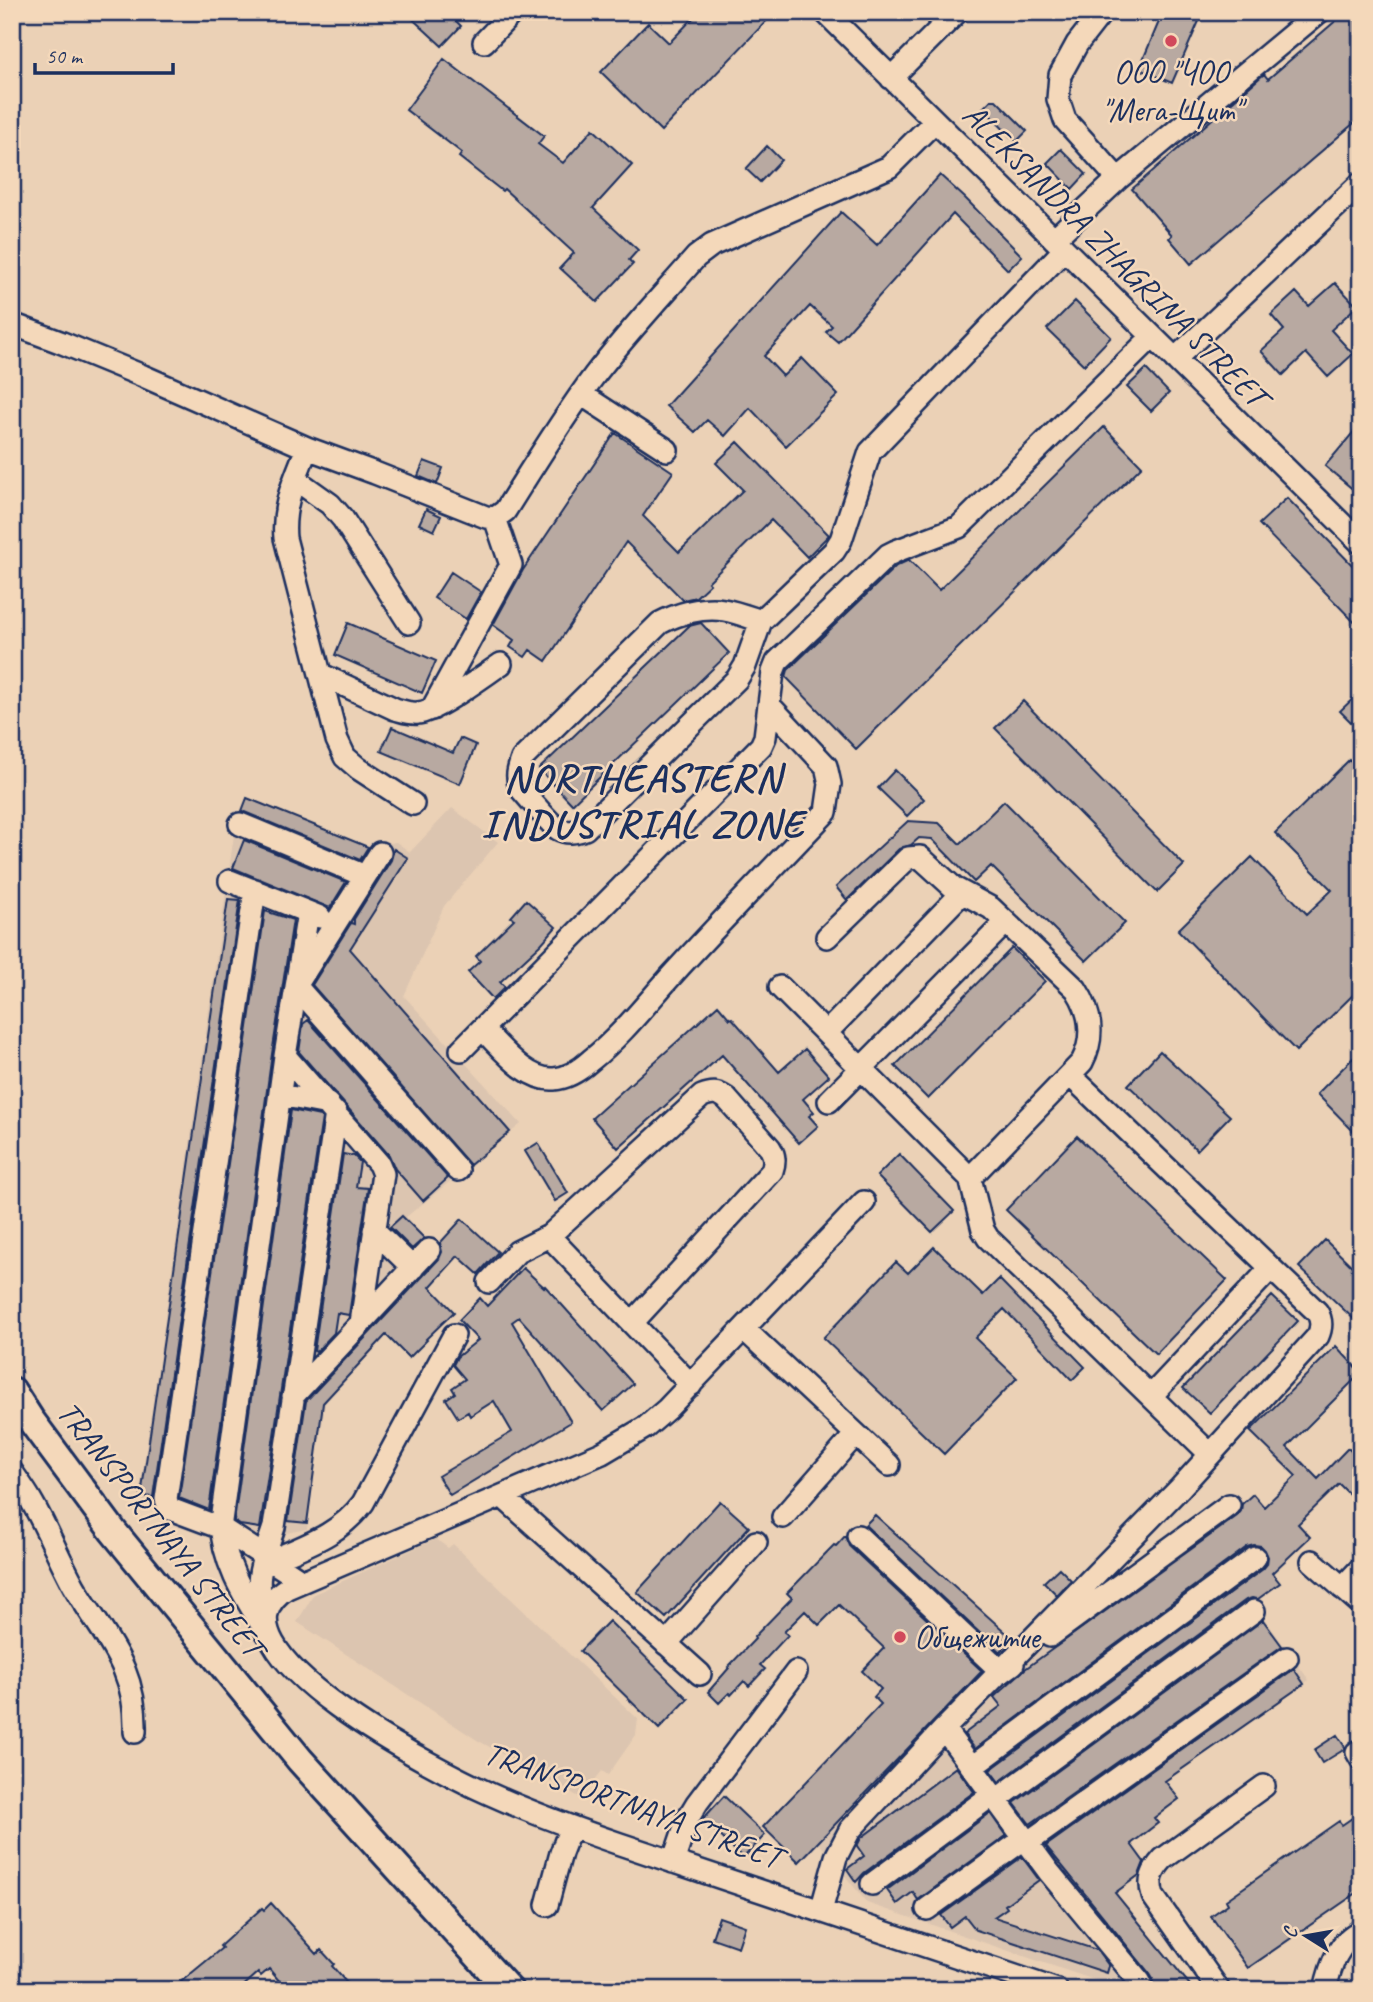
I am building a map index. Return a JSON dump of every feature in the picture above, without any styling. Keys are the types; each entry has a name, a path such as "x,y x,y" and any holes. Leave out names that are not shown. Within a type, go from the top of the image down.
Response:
{"main road":[{"name":"TRANSPORTNAYA STREET","path":"12,1391 113,1531 300,1760 509,1990"}],"street":[{"path":"484,42 513,12"},
{"name":"ALEKSANDRA ZHAGRINA STREET","path":"825,12 1361,543"},
{"path":"891,78 957,12"},
{"path":"1102,12 1077,44 1060,75 1058,99 1065,120 1118,178"},
{"path":"761,621 724,610 708,609 670,617 660,623 522,759 517,779 520,788 558,829 576,832 585,829 737,679 745,666 761,621 834,551 841,540 870,452 1118,178 1319,12"},
{"path":"12,324 143,376 307,448 486,517 495,518 505,511 559,424 611,353 703,251 889,167 936,121"},
{"path":"1175,359 1361,183"},
{"path":"461,1050 761,746 765,737 772,672 777,662 888,555 959,527 1152,337"},
{"path":"581,394 667,450"},
{"path":"307,448 286,505 283,521 285,538 337,740 345,757 359,769 413,804"},
{"path":"295,480 330,504 343,519 409,623"},
{"path":"432,709 511,565 495,518"},
{"path":"320,674 395,709 419,713 432,709 501,664"},
{"path":"482,1029 527,1072 540,1078 553,1080 578,1071 630,1022 826,812 831,784 826,766 769,705"},
{"path":"240,824 365,876"},
{"path":"296,986 380,853"},
{"path":"827,937 908,858 920,857 946,882 991,908 1076,989 1085,1003 1090,1018 1090,1036 1088,1051 1082,1062 970,1178"},
{"path":"230,881 335,924"},
{"path":"255,890 166,1499 169,1508 221,1528 302,1581"},
{"path":"826,1033 962,893"},
{"path":"268,1633 235,1578 228,1560 221,1528 221,1510 307,912"},
{"path":"829,1101 1006,922"},
{"path":"296,986 458,1170"},
{"path":"780,987 970,1178 983,1230 988,1238 1210,1454"},
{"path":"290,1023 312,1004"},
{"path":"285,1056 379,1164 383,1174 361,1323"},
{"path":"821,1911 836,1857 850,1830 1210,1454 1318,1336 1321,1329 1321,1318 1317,1312 1070,1075"},
{"path":"489,1282 517,1252 549,1236 702,1096 711,1092 719,1093 770,1148 775,1163 772,1171 632,1323"},
{"path":"280,1095 332,1108"},
{"path":"268,1633 259,1597 259,1572 267,1558 274,1527 332,1108"},
{"name":"TRANSPORTNAYA STREET","path":"864,1202 691,1385 646,1427 602,1453 287,1588 272,1600 266,1617 268,1633 277,1652 301,1678 337,1706 382,1736 488,1793 571,1827 1058,1990"},
{"path":"374,1230 413,1268"},
{"path":"549,1236 691,1385"},
{"path":"293,1396 429,1250"},
{"path":"1151,1396 1271,1268"},
{"path":"744,1329 889,1465"},
{"path":"267,1558 332,1533 354,1515 454,1335"},
{"path":"783,1517 856,1434"},
{"path":"12,1472 33,1503 73,1584 121,1659 133,1695 135,1732"},
{"path":"502,1496 700,1674"},
{"path":"1002,1672 1229,1505"},
{"path":"858,1536 1002,1672"},
{"path":"666,1643 756,1542"},
{"path":"972,1767 1255,1558"},
{"path":"1312,1561 1361,1604"},
{"path":"1342,1588 1361,1568"},
{"path":"872,1884 1254,1611"},
{"path":"927,1909 1287,1658"},
{"path":"673,1862 688,1818 697,1803 796,1672"},
{"path":"944,1729 1049,1872 1140,1982"},
{"path":"1219,1990 1153,1896 1151,1878 1163,1859 1264,1786"},
{"path":"547,1905 571,1827"},
{"path":"1325,1990 1336,1955 1353,1934 1361,1931"}],"shaded area":[{"path":"247,798 369,847 396,842 410,852 452,808 498,842 444,906 404,996 521,1124 406,1217 450,1266 325,1403 307,1529 266,1537 220,1529 139,1500 237,814 241,813"},
{"path":"1227,1492 1262,1533 1251,1545 1280,1583 1253,1603 1309,1680 1076,1844 1194,1990 1124,1990 867,1903 818,1842 974,1680 836,1546 849,1532 862,1529 875,1515 1012,1638 999,1653 1002,1656"},
{"path":"436,1539 448,1548 453,1544 638,1719 636,1735 608,1775 602,1771 581,1798 477,1740 297,1622 314,1594"}],"building":[{"path":"405,12 460,12 454,19 461,26 442,46"},
{"path":"699,12 775,12 661,131 601,72 648,23 669,43"},
{"name":"ООО \"ЧОО \"Мега-Щит\"","path":"1163,12 1203,12 1172,83 1139,69"},
{"path":"1346,12 1361,12 1361,117 1191,264 1169,238 1172,235 1132,189 1264,74 1268,79"},
{"path":"444,59 544,136 538,144 563,163 593,129 632,165 593,208 638,250 629,260 633,264 597,302 560,268 574,253 504,189 502,191 459,157 462,153 406,110"},
{"path":"991,100 996,100 1027,131 1016,142 983,108"},
{"path":"767,146 781,160 760,182 746,169"},
{"path":"1061,149 1086,174 1072,189 1047,163"},
{"path":"940,175 1022,256 1008,270 953,214 838,342 826,332 832,326 810,306 764,356 783,376 802,358 838,395 786,446 750,408 725,436 707,420 695,432 666,406 841,212 877,245"},
{"path":"1335,283 1357,306 1331,330 1353,354 1328,377 1306,353 1283,375 1261,351 1284,330 1271,315 1296,292 1309,306"},
{"path":"1075,301 1111,337 1084,365 1047,329"},
{"path":"1146,369 1169,393 1151,411 1127,387"},
{"path":"1361,423 1361,496 1325,466"},
{"path":"1104,427 1142,466 856,749 786,677 788,670 896,566 909,560 939,590"},
{"path":"615,433 673,472 643,516 679,552 743,490 716,463 738,442 829,535 807,557 771,520 696,597 683,600 626,542 546,661 530,650 525,657 510,647 514,640 493,625 523,570"},
{"path":"424,461 443,468 437,484 418,476"},
{"path":"1287,498 1361,574 1361,629 1259,524"},
{"path":"426,509 441,516 434,531 419,524"},
{"path":"451,572 481,592 466,619 434,598"},
{"path":"348,623 436,661 422,693 335,655"},
{"path":"701,623 729,653 572,804 539,769 689,626"},
{"path":"1361,691 1361,732 1340,711"},
{"path":"1023,701 1184,865 1157,892 995,728"},
{"path":"392,727 453,753 460,738 476,745 460,784 381,751"},
{"path":"1349,760 1361,772 1361,987 1296,1051 1178,930 1252,857 1307,914 1332,890 1275,833"},
{"path":"895,770 924,799 907,816 878,788"},
{"path":"247,798 368,847 360,860 242,811"},
{"path":"1004,801 1125,923 1086,961 991,866 974,882 932,839 919,838 911,845 899,849 847,900 836,887 908,821 939,823 960,844"},
{"path":"244,840 346,882 330,908 233,868"},
{"path":"394,849 408,858 350,949 510,1132 470,1165 312,985 351,923 354,924 354,919 391,860"},
{"path":"228,899 240,900 153,1497 141,1496"},
{"path":"526,900 556,927 500,982 505,987 493,999 468,972 480,961 476,956 514,919 511,917"},
{"path":"265,911 293,920 209,1510 179,1498"},
{"path":"1012,948 1045,981 928,1099 895,1066"},
{"path":"718,1005 779,1072 805,1049 829,1076 803,1099 814,1112 809,1116 818,1126 799,1143 722,1055 618,1148 592,1118"},
{"path":"308,1020 448,1178 423,1201 395,1169 389,1155 299,1052 303,1024"},
{"path":"1160,1051 1230,1116 1197,1150 1128,1085"},
{"path":"1353,1058 1361,1066 1361,1139 1317,1094"},
{"path":"291,1110 322,1118 260,1528 240,1525 234,1521"},
{"path":"1077,1136 1227,1280 1156,1354 1006,1210"},
{"path":"538,1143 568,1193 555,1201 525,1151"},
{"path":"343,1154 354,1156 360,1162 356,1187 368,1188 349,1315 337,1313 334,1333 316,1352 314,1351"},
{"path":"899,1154 954,1211 932,1232 877,1176"},
{"path":"402,1216 424,1238 412,1249 390,1227"},
{"path":"462,1219 498,1252 478,1274 458,1256 430,1287 454,1312 409,1358 386,1335 323,1403 307,1523 288,1521 306,1401 439,1259 442,1252 440,1243"},
{"path":"1325,1240 1361,1275 1361,1326 1299,1267"},
{"path":"934,1247 983,1295 999,1279 1085,1367 1072,1380 1004,1309 975,1338 1017,1378 944,1454 823,1338 896,1262 908,1273"},
{"path":"523,1268 545,1286 633,1384 603,1411 519,1317 512,1322 571,1422 450,1495 438,1476 512,1432 494,1401 470,1416 468,1412 458,1418 446,1399 455,1393 452,1388 465,1379 453,1365 457,1357 478,1340 459,1320 480,1298 487,1306"},
{"path":"1272,1296 1298,1321 1210,1413 1183,1388"},
{"path":"1336,1346 1361,1373 1287,1447 1318,1479 1348,1448 1361,1461 1361,1506 1339,1484 1298,1524 1310,1537 1272,1573 1280,1583 1258,1599 1246,1600 999,1782 990,1770 1267,1564 1268,1557 1261,1546 1247,1547 975,1749 964,1734 1001,1706 994,1697 1025,1669 1237,1516 1242,1504 1253,1494 1264,1507 1296,1476 1250,1431"},
{"path":"720,1501 749,1527 666,1618 637,1592"},
{"path":"875,1515 1012,1638 1000,1652 865,1525"},
{"path":"845,1536 849,1546 982,1671 799,1862 763,1827 881,1704 874,1697 881,1689 862,1671 884,1648 839,1605 819,1625 805,1611 784,1632 788,1635 760,1665 765,1669 749,1686 744,1681 719,1703 708,1692 754,1637 792,1598 787,1593"},
{"path":"1059,1568 1071,1580 1057,1595 1044,1582"},
{"path":"1263,1620 1282,1646 1030,1824 1014,1803"},
{"path":"609,1621 688,1699 659,1729 580,1651"},
{"path":"1294,1669 1304,1684 1165,1781 1179,1799 1154,1818 1158,1823 1131,1844 1144,1862 1139,1875 1115,1893 1194,1990 1156,1990 1150,1974 1046,1846"},
{"path":"1337,1735 1345,1749 1322,1763 1314,1750"},
{"path":"956,1767 974,1792 864,1873 856,1882 847,1869 864,1856 857,1846 861,1838"},
{"path":"724,1796 765,1835 743,1858 703,1819"},
{"path":"990,1813 1006,1836 918,1900 913,1892 897,1904 887,1890"},
{"path":"1355,1816 1361,1825 1361,1890 1248,1968 1211,1916 1228,1904 1226,1900 1339,1821 1342,1825"},
{"path":"1022,1857 1039,1880 1005,1905 1007,1908 994,1917 1097,1950 1109,1966 1107,1973 976,1930 965,1916 950,1927 941,1915"},
{"path":"271,1903 317,1954 321,1950 353,1990 287,1990 269,1969 261,1976 258,1973 239,1990 171,1990 222,1948 220,1946 262,1908 264,1910"},
{"path":"719,1917 745,1926 738,1947 712,1938"}],"place":[{"name":"ООО \"ЧОО \"Мега-Щит\"","path":"1171,41"},
{"name":"Общежитие","path":"900,1637"}],"district":[{"name":"NORTHEASTERN INDUSTRIAL ZONE","path":"643,801"}]}
